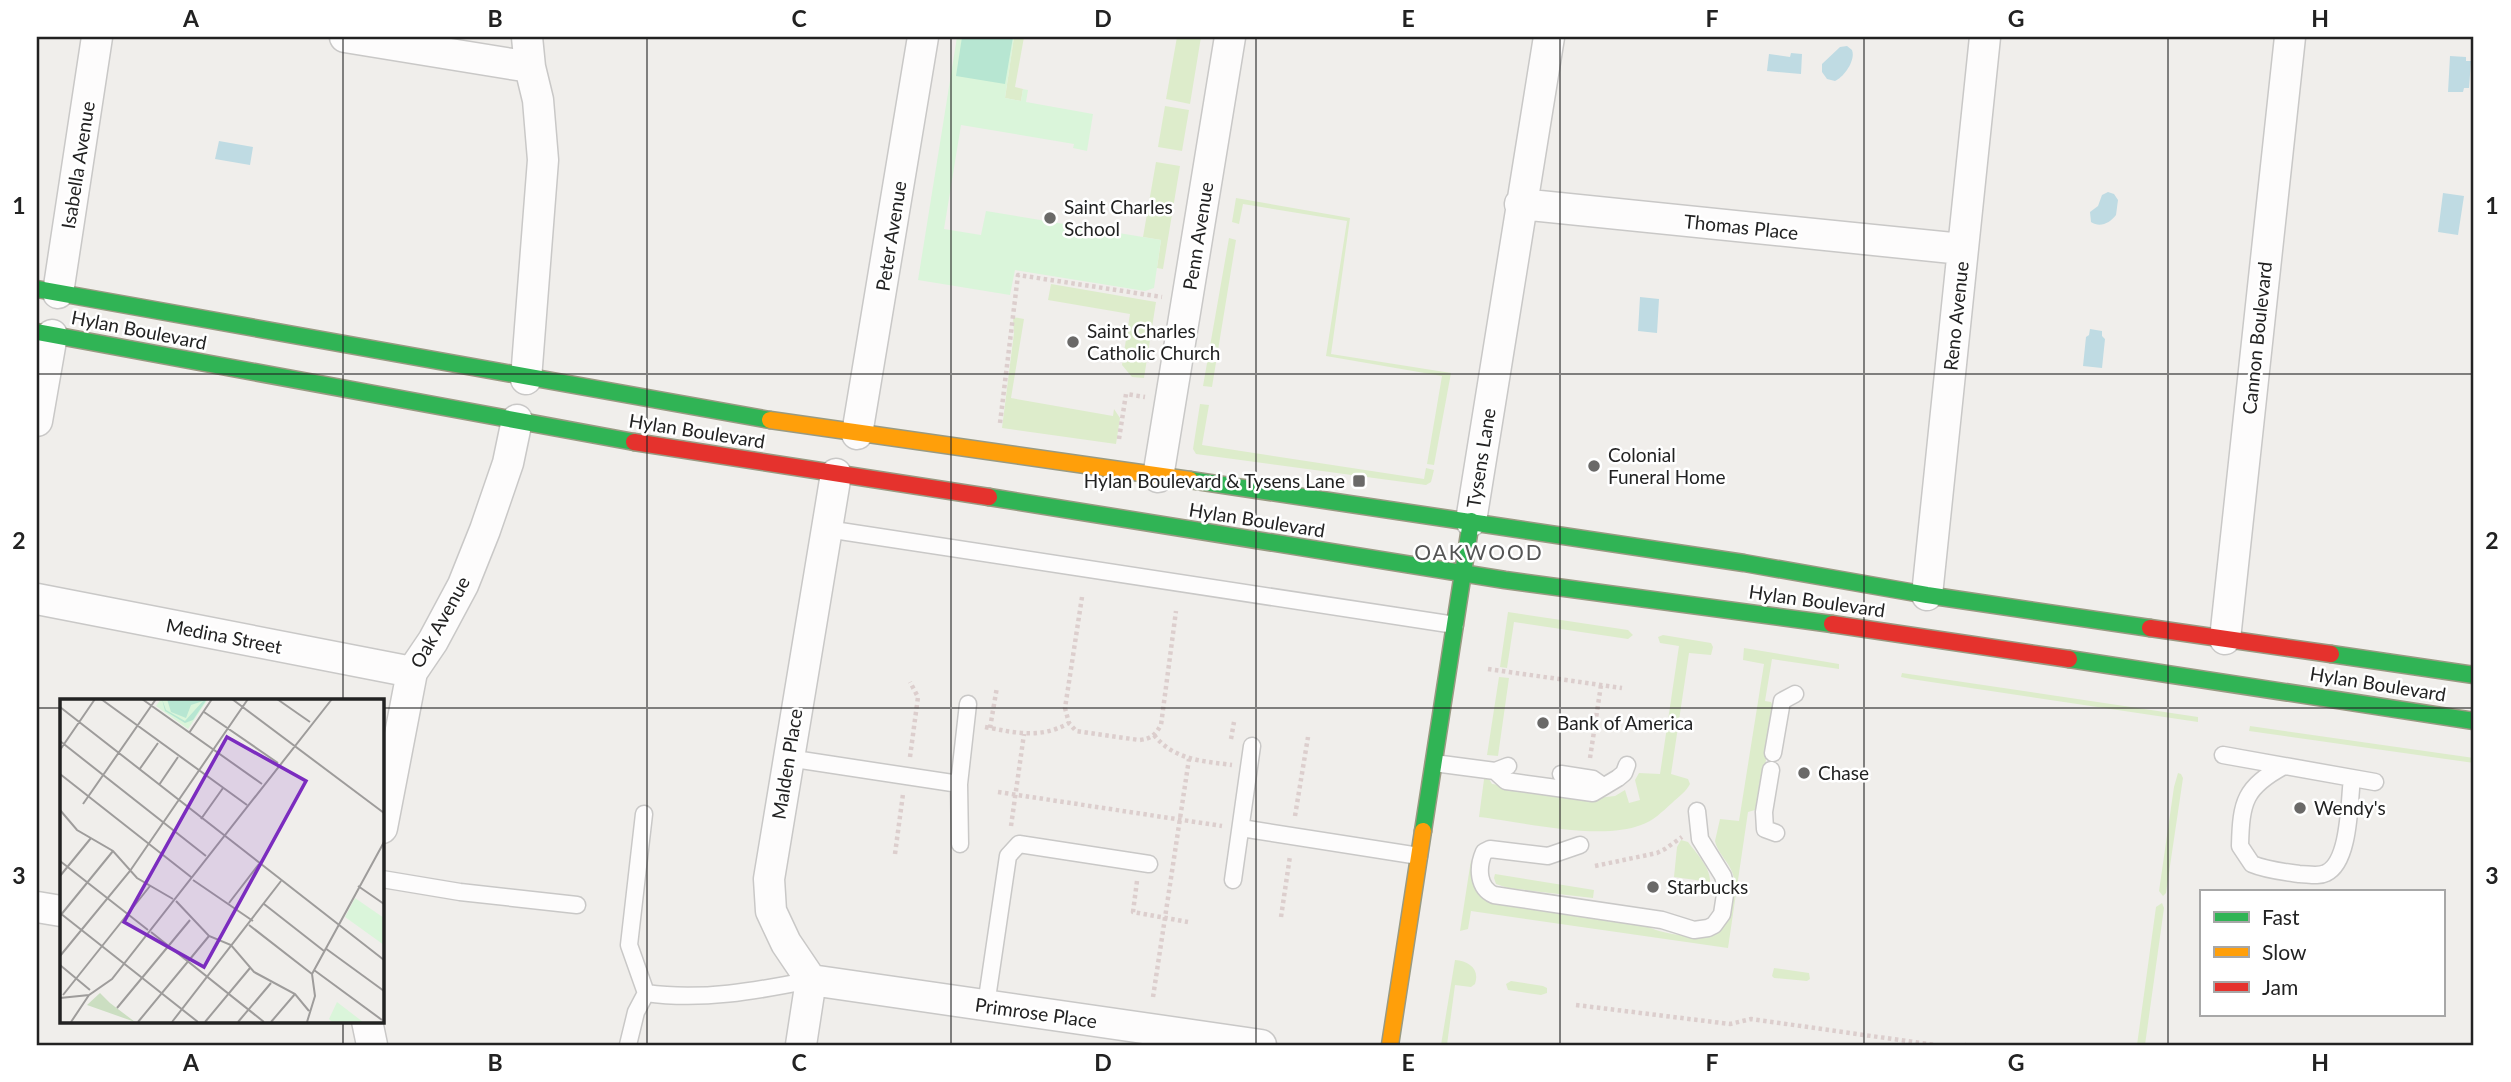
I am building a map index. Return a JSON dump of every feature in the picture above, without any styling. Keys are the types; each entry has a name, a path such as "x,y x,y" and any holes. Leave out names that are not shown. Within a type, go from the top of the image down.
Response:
{"main road":[{"name":"Hylan Boulevard","path":"47,291 526,379 857,434 1471,522 1744,563 1927,595 2474,676"},
{"name":"Hylan Boulevard","path":"44,334 668,448 1463,574 1877,630 2474,721"},
{"name":"Tysens Lane","path":"1390,1045 1471,522"}],"street":[{"name":"Isabella Avenue","path":"47,291 97,37"},
{"path":"345,37 530,67"},
{"path":"526,379 543,160 538,100 530,67 527,37"},
{"name":"Peter Avenue","path":"857,434 923,37"},
{"name":"Penn Avenue","path":"1158,477 1230,37"},
{"name":"Tysens Lane","path":"1471,522 1520,204 1549,37"},
{"name":"Reno Avenue","path":"1927,595 1985,37"},
{"name":"Cannon Boulevard","path":"2225,639 2290,37"},
{"name":"Thomas Place","path":"1520,204 1962,250"},
{"path":"37,421 44,334"},
{"name":"Oak Avenue","path":"383,823 412,673 433,640 472,563 508,463 517,420"},
{"name":"Malden Place","path":"811,980 786,943 771,911 769,879 836,474"},
{"name":"Medina Street","path":"37,599 412,673"},
{"path":"37,906 60,911"},
{"path":"800,1045 811,980"},
{"name":"Primrose Place","path":"811,980 1261,1045"},
{"path":"367,1023 372,1045"}],"lane":[{"path":"827,529 1455,625"},
{"path":"1773,753 1782,701 1795,694"},
{"path":"960,844 960,784 968,705"},
{"path":"1233,880 1252,746"},
{"path":"2223,755 2375,782"},
{"path":"788,758 960,784"},
{"path":"1434,763 1501,768 1506,781 1593,793 1624,773 1627,765"},
{"path":"2284,766 2261,778 2247,796 2240,846 2252,864 2278,870 2318,876 2325,874 2338,863 2344,843 2352,778"},
{"path":"1770,770 1763,821 1765,829 1776,832"},
{"path":"1561,774 1593,779 1603,786"},
{"path":"1580,845 1548,856 1490,849 1484,852 1480,867 1485,890 1494,895 1662,920 1694,930 1708,928 1714,925 1722,914 1726,888 1723,876 1700,839 1698,811"},
{"path":"628,1045 636,1012 646,993 629,946 643,814"},
{"path":"1241,828 1419,856"},
{"path":"986,1005 1008,856 1019,844 1145,863"},
{"path":"383,878 460,892 577,905"},
{"path":"646,993 676,998 755,992 811,980"}],"path":[{"path":"999,430 1018,275 1164,298"},
{"path":"1118,447 1126,394 1147,397"},
{"path":"1082,597 1065,708 1069,723 1076,731 1139,740 1148,740 1154,735 1161,725 1176,611"},
{"path":"1488,669 1622,688"},
{"path":"895,854 918,697 910,682"},
{"path":"1590,758 1601,685"},
{"path":"997,687 988,728 1024,734 1047,733 1069,723"},
{"path":"1010,831 1024,734"},
{"path":"1154,735 1168,750 1189,759 1233,765"},
{"path":"1281,917 1308,737"},
{"path":"1153,997 1189,759"},
{"path":"998,792 1199,822"},
{"path":"1595,866 1657,853 1682,837 1687,837"},
{"path":"1145,863 1133,912 1188,922"},
{"path":"1576,1005 1730,1024 1751,1019 1935,1045"}],"green space":[{"path":"957,37 1014,37 1005,98 1021,101 1023,89 1028,90 1026,102 1093,114 1087,151 1073,148 1074,144 961,125 944,229 981,235 986,211 1161,240 1154,288 1145,291 1015,270 1010,295 918,280"},
{"path":"962,37 1013,37 1005,84 956,76"},
{"path":"1014,37 1024,37 1015,87 1023,89 1021,101 1005,98"},
{"path":"1177,37 1201,37 1190,104 1166,99"},
{"path":"1165,106 1189,110 1182,151 1158,147"},
{"path":"1156,162 1180,166 1163,269 1157,268 1161,240 1143,237"},
{"path":"1236,198 1350,218 1331,354 1451,373 1434,465 1427,464 1442,376 1326,356 1347,221 1243,204 1239,224 1232,222"},
{"path":"1229,238 1236,240 1212,387 1203,386"},
{"path":"1051,284 1156,302 1144,378 1132,377 1122,365 1130,314 1048,300"},
{"path":"1013,317 1024,319 1011,398 1113,416 1114,409 1120,418 1116,444 1002,428 1014,333"},
{"path":"1200,404 1209,405 1202,445 1424,479 1426,468 1434,470 1431,482 1426,485 1196,454 1193,449"},
{"path":"1508,612 1628,630 1633,635 1628,639 1514,622 1507,668 1500,667"},
{"path":"1663,635 1711,643 1713,647 1711,655 1689,653 1671,774 1688,779 1690,784 1684,792 1649,821 1624,829 1583,831 1479,817 1485,772 1492,784 1597,798 1615,796 1625,790 1629,803 1640,800 1635,780 1639,773 1660,774 1679,646 1660,643 1658,637"},
{"path":"1744,648 1839,664 1839,669 1772,659 1765,701 1771,702 1774,708 1759,805 1748,812 1728,948 1471,911 1468,929 1460,931 1471,860 1479,887 1635,919 1661,932 1698,937 1720,930 1731,906 1734,882 1731,869 1715,841 1720,819 1739,821 1764,664 1743,660"},
{"path":"1902,673 2198,717 2198,722 1911,679 1901,677"},
{"path":"1499,677 1509,678 1498,756 1487,755"},
{"path":"2250,726 2474,758 2474,763 2249,731"},
{"path":"2178,773 2183,778 2166,893 2163,896 2159,891"},
{"path":"1681,840 1688,842 1702,861 1710,882 1674,877 1677,847"},
{"path":"1495,874 1594,890 1593,898 1508,888 1496,884"},
{"path":"2162,903 2164,908 2145,1045 2137,1045 2156,907"},
{"path":"1455,960 1472,967 1476,979 1471,987 1455,985 1447,1045 1441,1045"},
{"path":"1774,968 1809,973 1810,979 1774,978"},
{"path":"1511,981 1543,986 1547,988 1547,993 1541,995 1508,990 1506,984"}],"water":[{"path":"1847,46 1853,54 1848,68 1835,81 1827,79 1822,72 1822,64 1840,47"},
{"path":"1791,53 1802,54 1801,74 1767,71 1769,54 1790,57"},
{"path":"2450,56 2466,57 2466,61 2471,61 2469,88 2464,88 2463,92 2448,92"},
{"path":"219,141 253,147 250,165 215,159"},
{"path":"2108,192 2114,194 2118,200 2116,215 2105,224 2094,224 2091,222 2090,212 2098,206 2102,195"},
{"path":"2443,193 2464,196 2458,235 2438,232"},
{"path":"1640,297 1659,299 1657,333 1638,331"},
{"path":"2090,329 2102,331 2105,339 2102,368 2083,366 2086,337"}],"traffic: fast":[{"path":"37,289 770,420"},
{"path":"37,332 634,442"},
{"path":"1190,480 1744,563 1927,595 2150,628"},
{"path":"989,497 1505,580 1832,624"},
{"path":"1423,831 1471,521"},
{"path":"2331,654 2474,675"},
{"path":"2069,659 2474,721"}],"traffic: slow":[{"path":"770,420 1190,480"},
{"path":"1390,1045 1423,831"}],"traffic: jam":[{"path":"634,442 989,497"},
{"path":"1832,624 2069,659"},
{"path":"2150,628 2331,654"}],"place":[{"name":"Saint Charles School","path":"1050,218"},
{"name":"Saint Charles Catholic Church","path":"1073,342"},
{"name":"Colonial Funeral Home","path":"1594,466"},
{"name":"Hylan Boulevard & Tysens Lane","path":"1359,481"},
{"name":"Bank of America","path":"1543,723"},
{"name":"Chase","path":"1804,773"},
{"name":"Wendy's","path":"2300,808"},
{"name":"Starbucks","path":"1653,887"}],"district":[{"name":"OAKWOOD","path":"1479,553"}]}
